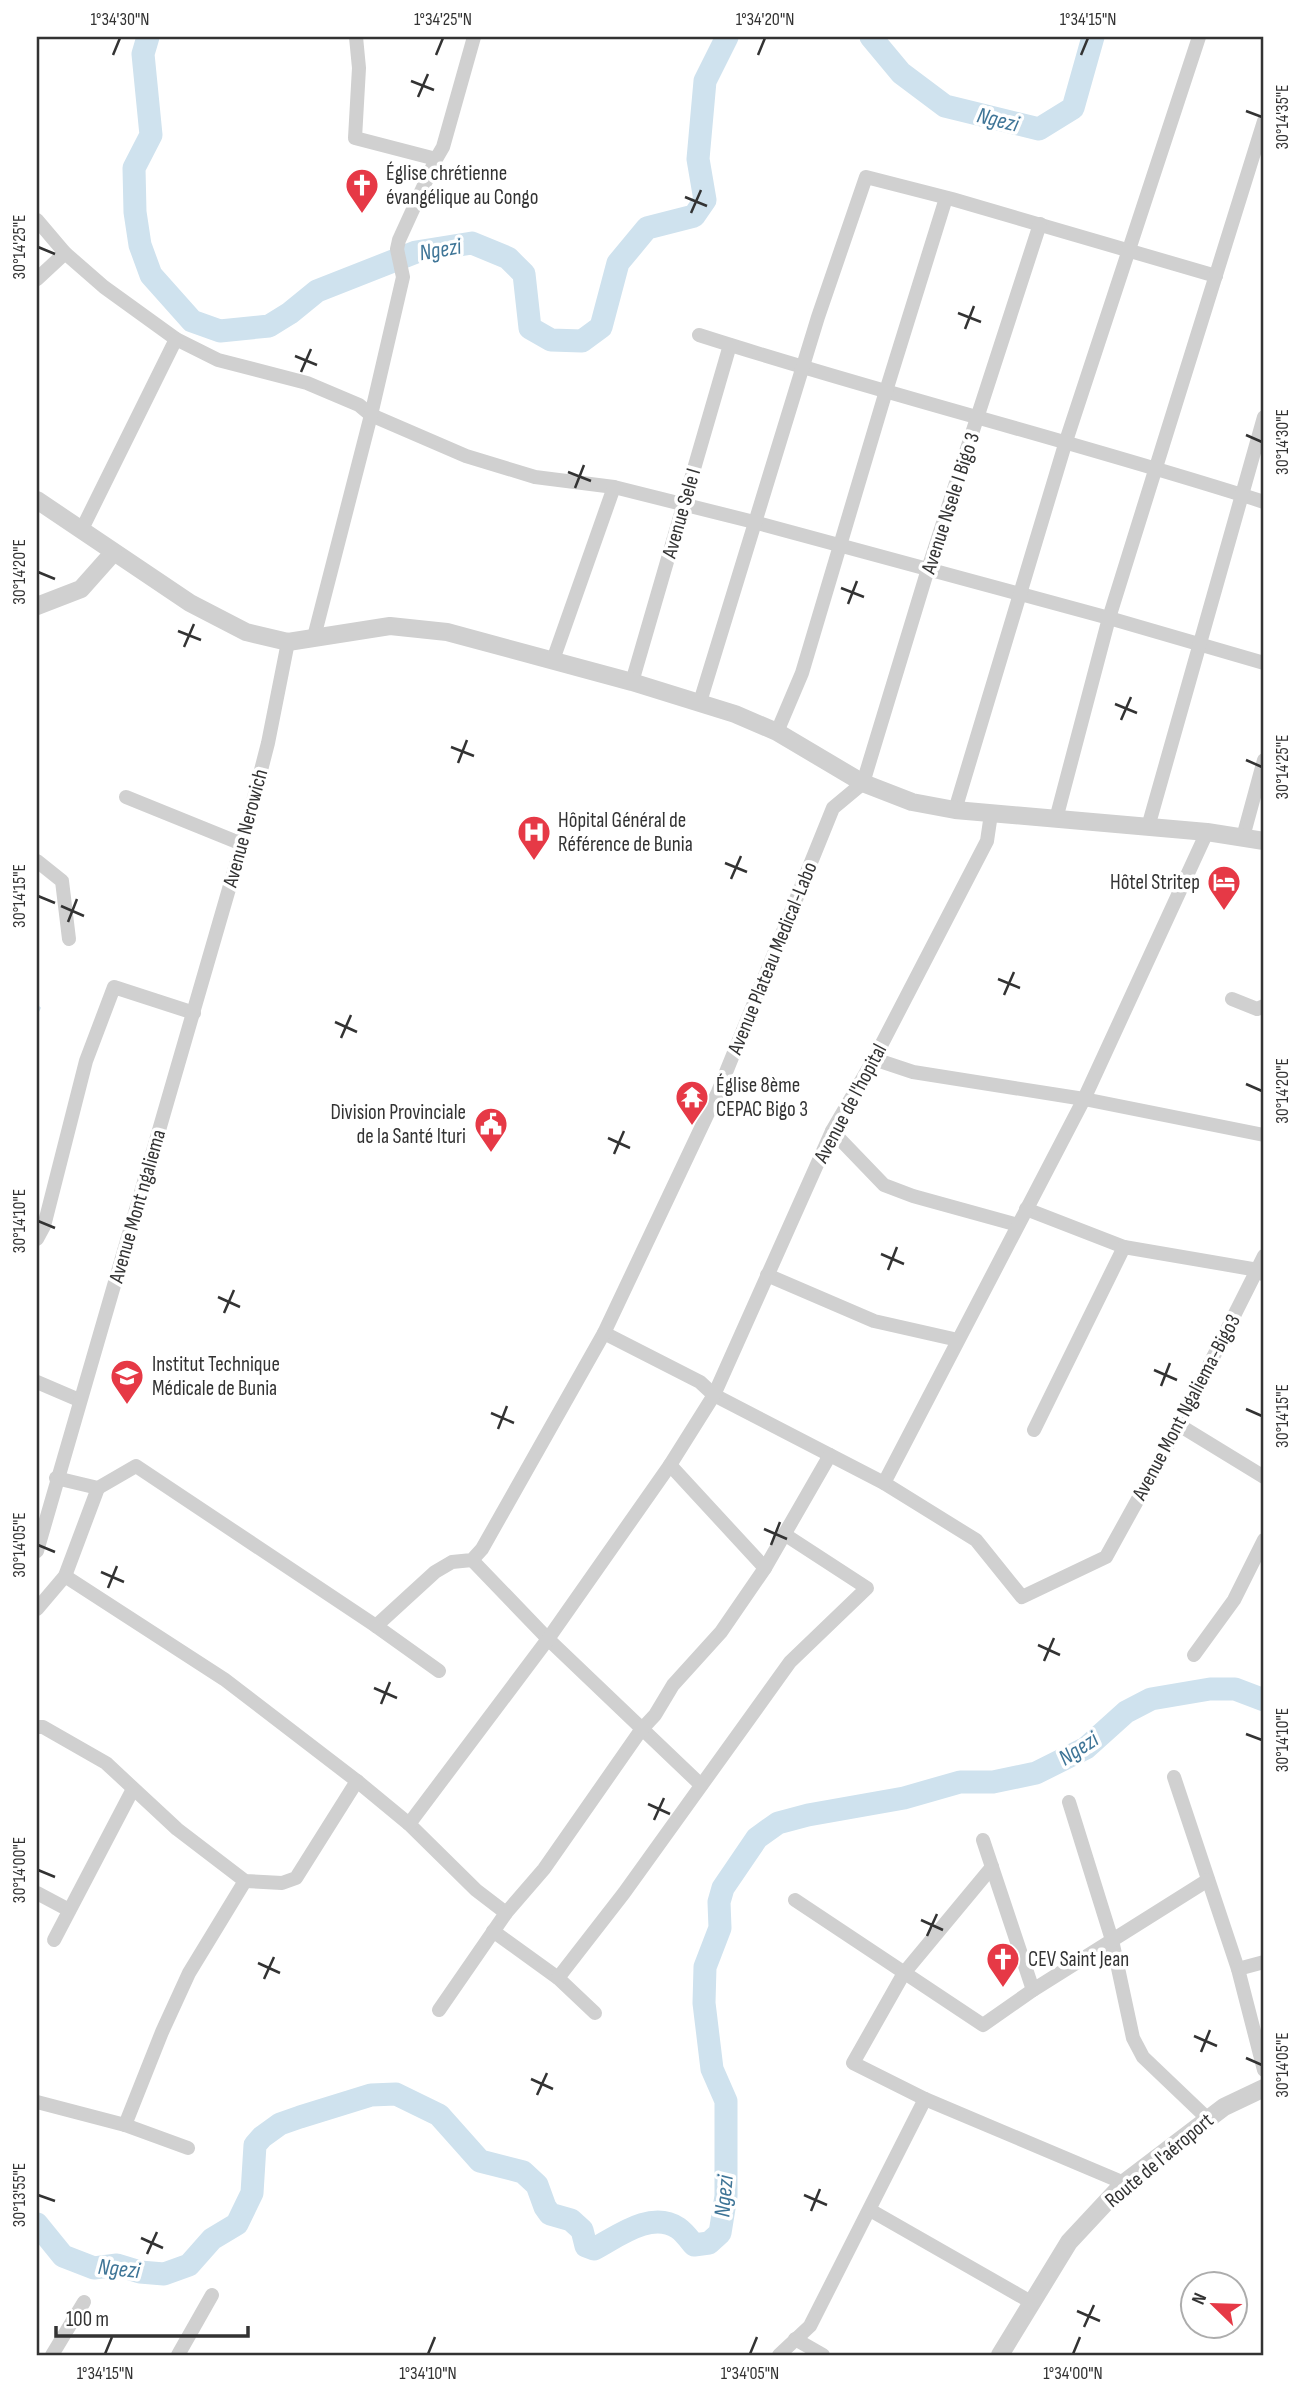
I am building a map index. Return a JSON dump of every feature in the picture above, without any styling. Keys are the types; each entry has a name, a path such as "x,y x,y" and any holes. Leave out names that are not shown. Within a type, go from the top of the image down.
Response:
{"street":[{"path":"356,37 359,68 355,138 436,159"},
{"path":"314,636 371,415 403,277 397,249 398,240 443,147 474,37"},
{"path":"955,810 1066,441 1199,37"},
{"path":"1056,819 1108,618 1264,121"},
{"path":"700,702 803,367 866,177 1040,224 1216,276"},
{"path":"776,732 803,673 946,198"},
{"path":"37,219 65,253 104,287 176,339 218,360 307,383 359,405 371,415 466,456 535,477 614,487 754,522 1264,663"},
{"name":"Avenue Nsele I Bigo 3","path":"863,783 1040,224"},
{"path":"37,279 65,253"},
{"path":"699,335 1066,441 1264,502"},
{"path":"81,531 176,339"},
{"name":"Avenue Sele I","path":"632,682 730,345"},
{"path":"1148,827 1264,417"},
{"path":"553,660 614,487"},
{"path":"37,500 190,603 246,632 288,642 390,626 447,632 700,702 776,732 863,783 912,802 991,814 1207,832 1264,841"},
{"path":"37,606 81,589 113,552"},
{"name":"Avenue Nerowich","path":"194,1013 268,743 288,642"},
{"path":"1243,837 1264,760"},
{"name":"Avenue Plateau Medical-Labo","path":"472,1560 482,1549 604,1333 718,1092 833,808 863,783"},
{"path":"126,797 242,844"},
{"name":"Avenue de l'hopital","path":"409,1824 548,1640 670,1465 714,1395 832,1131 874,1059 987,841 991,814"},
{"path":"604,1333 701,1382 714,1395 884,1483 1084,1099 1207,832"},
{"path":"37,862 62,881 69,939"},
{"path":"37,1239 44,1226 86,1061 114,986 194,1013"},
{"path":"1232,999 1257,1009 1264,1006"},
{"name":"Avenue Mont ngaliema","path":"37,1550 194,1013"},
{"path":"874,1059 913,1072 1084,1099 1264,1135"},
{"path":"832,1131 884,1185 913,1196 1018,1225"},
{"path":"1026,1209 1124,1247 1261,1272"},
{"path":"1034,1430 1124,1247"},
{"name":"Avenue Mont Ngaliema-Bigo3","path":"884,1483 976,1540 1022,1597 1106,1557 1261,1272 1264,1256"},
{"path":"767,1275 874,1321 958,1340"},
{"path":"37,1382 79,1401"},
{"path":"1179,1425 1264,1477"},
{"path":"439,2010 506,1913 544,1869 641,1730 655,1715 673,1685 721,1632 765,1568 830,1455"},
{"path":"37,1609 65,1576 98,1488 136,1465 439,1671"},
{"path":"670,1465 765,1568"},
{"path":"56,1478 98,1488"},
{"path":"558,1978 624,1893 790,1662 867,1588 784,1534"},
{"path":"1194,1655 1234,1600 1264,1540"},
{"path":"376,1626 435,1572 453,1562 472,1560 548,1640 701,1785"},
{"path":"65,1576 224,1679 409,1824 476,1891 506,1913"},
{"path":"37,1727 43,1727 106,1763 177,1829 245,1881 282,1883 296,1878 357,1781"},
{"path":"1174,1777 1238,1969 1264,2070"},
{"path":"54,1940 133,1789"},
{"path":"1069,1802 1112,1940 1133,2038 1143,2057 1208,2119"},
{"path":"983,1840 1033,1990"},
{"path":"992,1867 904,1973 853,2063 925,2099 1124,2183"},
{"path":"795,1900 984,2025 1033,1990 1209,1880"},
{"path":"125,2125 189,1973 245,1881"},
{"path":"37,1893 69,1910"},
{"path":"493,1931 558,1978 595,2013"},
{"path":"1238,1969 1264,1962"},
{"name":"Route de l'aéroport","path":"1000,2355 1069,2242 1124,2183 1224,2107 1264,2088"},
{"path":"779,2355 810,2326 925,2099"},
{"path":"37,2102 125,2125 188,2148"},
{"path":"870,2210 1031,2302"},
{"path":"178,2355 212,2295"},
{"path":"52,2355 84,2302"},
{"path":"795,2339 823,2355"}],"waterway":[{"name":"Ngezi","path":"148,37 143,54 151,135 134,168 135,212 140,245 151,275 192,321 220,331 269,326 317,291 416,252 472,243 508,258 524,274 530,328 551,340 582,341 601,327 618,263 647,228 694,216 705,200 698,159 705,81 727,37"},
{"name":"Ngezi","path":"871,37 901,73 945,106 1039,129 1073,108 1093,37"},
{"path":"37,1012 39,1008"},
{"name":"Ngezi","path":"37,2224 63,2256 94,2268 117,2265 140,2272 164,2274 189,2265 212,2239 237,2224 252,2193 255,2145 262,2137 280,2124 300,2117 371,2095 396,2094 439,2115 480,2161 523,2172 537,2185 550,2214 571,2220 582,2230 586,2246 594,2249 635,2227 657,2222 678,2228 694,2245 709,2243 720,2233 726,2196 726,2101 712,2069 704,2003 705,1967 720,1928 719,1902 723,1888 757,1838 778,1823 808,1815 904,1798 960,1782 993,1782 1036,1773 1086,1748 1126,1712 1151,1699 1210,1689 1235,1689 1264,1700"}],"place":[{"name":"Église chrétienne évangélique au Congo","path":"362,215"},
{"name":"Hôpital Général de Référence de Bunia","path":"534,862"},
{"name":"Hôtel Stritep","path":"1224,912"},
{"name":"Église 8ème CEPAC Bigo 3","path":"692,1127"},
{"name":"Division Provinciale de la Santé Ituri","path":"491,1154"},
{"name":"Institut Technique Médicale de Bunia","path":"127,1406"},
{"name":"CEV Saint Jean","path":"1003,1989"}]}
